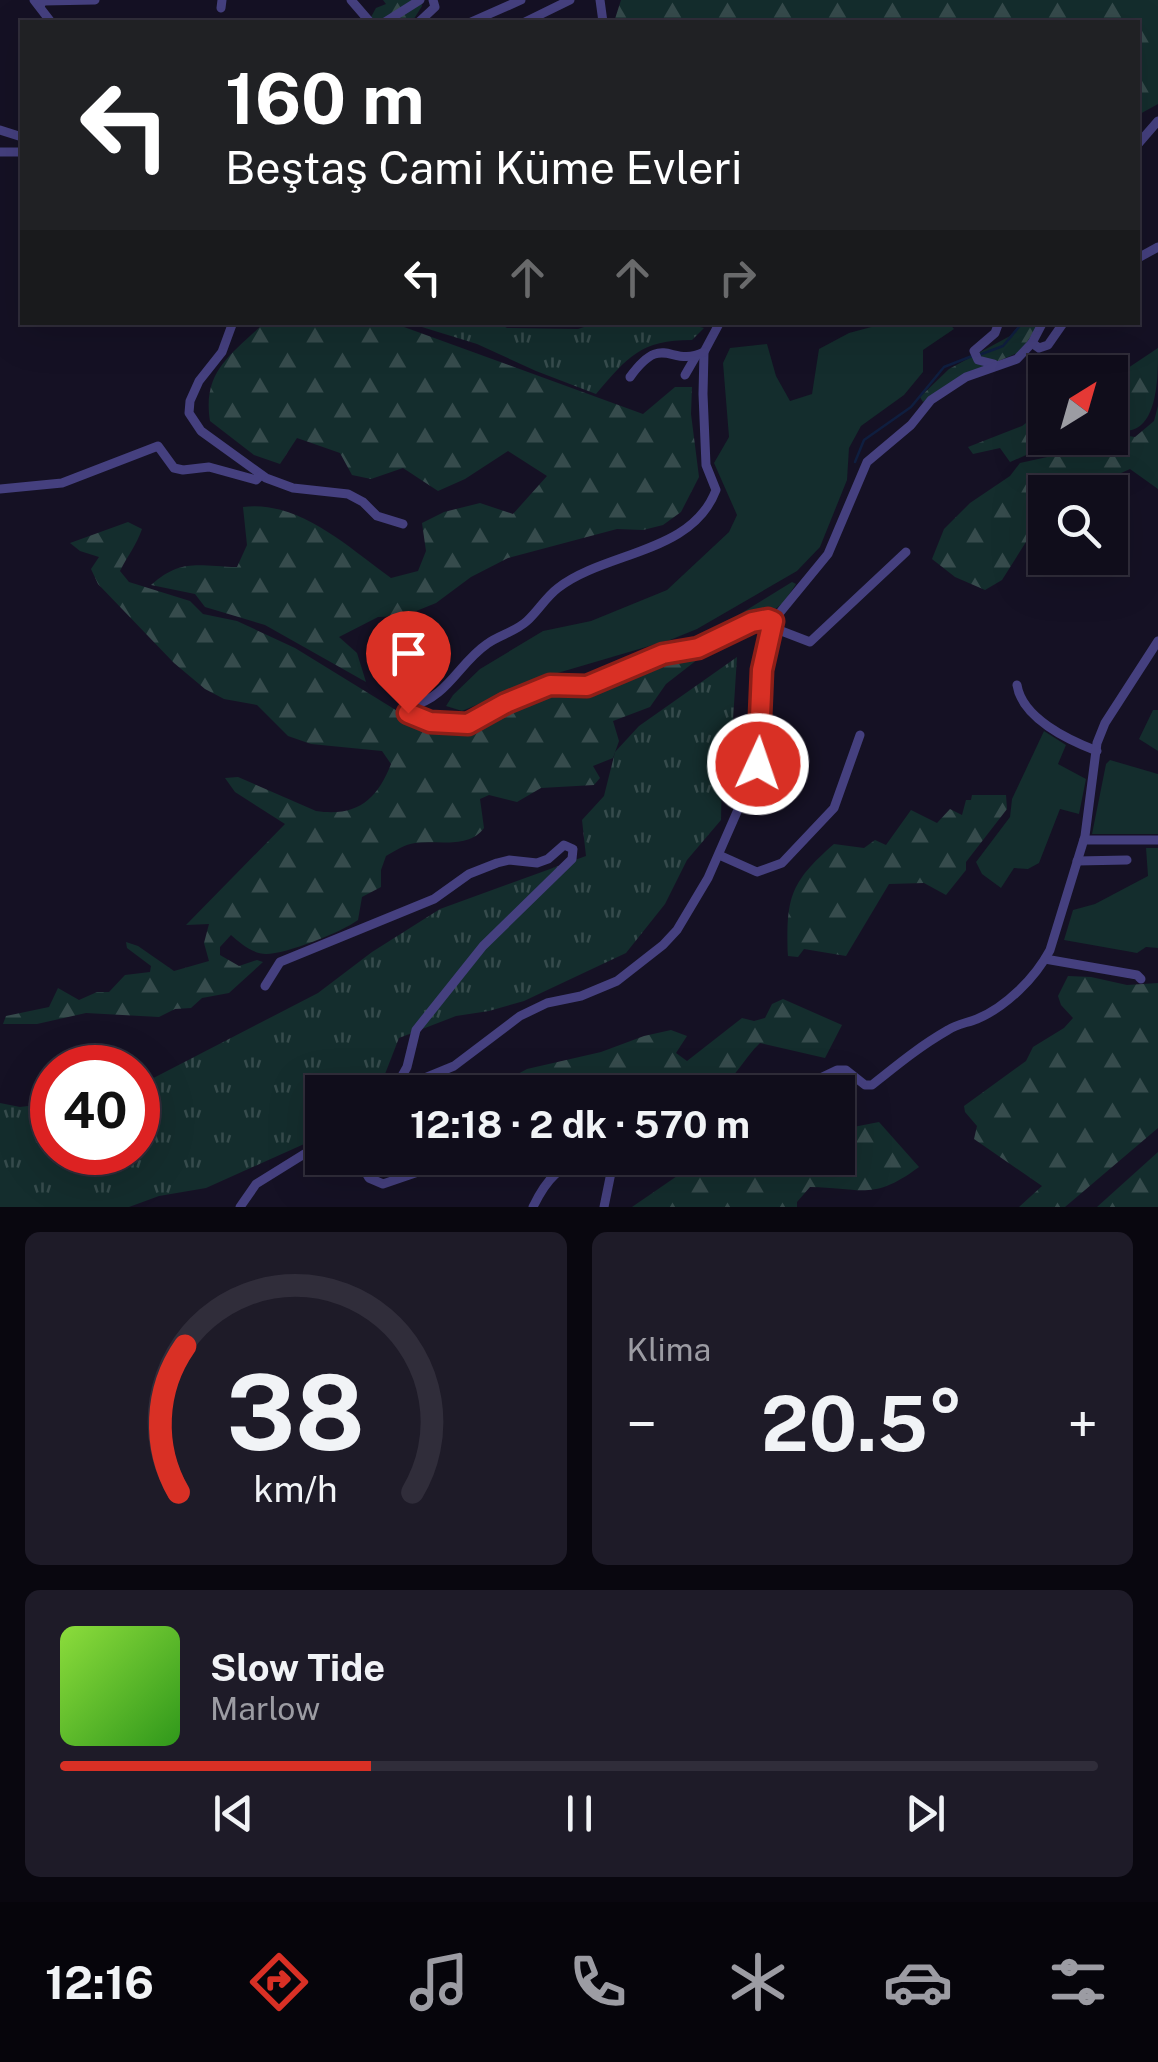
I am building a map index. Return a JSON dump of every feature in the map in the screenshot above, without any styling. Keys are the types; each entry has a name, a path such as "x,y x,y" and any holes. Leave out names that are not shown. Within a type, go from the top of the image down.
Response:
{"street":[{"path":"37,3 94,0"},
{"path":"351,0 368,20"},
{"path":"389,20 420,0"},
{"path":"421,20 435,7 434,0"},
{"path":"476,20 521,0"},
{"path":"529,20 570,0"},
{"path":"1140,142 1158,122"},
{"path":"232,325 222,352 199,380 190,401 189,413 201,432 261,475 294,488 348,494 376,516 403,524"},
{"path":"686,375 718,325"},
{"path":"997,364 976,355 998,325"},
{"path":"434,1075 454,1066 520,1016 546,1003 581,996 617,981 677,930 718,855 758,764 762,670 772,624 828,554 867,462 911,424 931,400 966,377 1017,358 1042,325"},
{"path":"1032,343 1039,348 1048,344 1062,325"},
{"path":"630,377 650,354 700,354"},
{"path":"700,354 706,464 716,490 711,503 696,520 667,541 590,570 558,588 524,624 487,643 437,695 412,706 408,713 430,722 468,724 550,685 587,686 663,654 698,648 752,622 768,619 810,642 906,552"},
{"path":"0,489 62,483 158,446 174,468 209,467 256,480 261,475"},
{"path":"855,1077 872,1085 911,1052 954,1026 1000,1006 1045,960 1084,840 1096,751 1105,723 1158,642"},
{"path":"1017,685 1018,696 1041,720 1096,751"},
{"path":"718,855 757,872 782,864 834,808 860,735"},
{"path":"1084,840 1158,840"},
{"path":"265,986 280,962 434,899 469,874 509,860 537,863 564,845 573,849 572,859 483,946 416,1030 404,1075"},
{"path":"1077,861 1128,860"},
{"path":"1045,960 1137,975 1141,979"},
{"path":"826,1075 837,1070 852,1075"},
{"path":"240,1207 256,1184 305,1154"},
{"path":"367,1175 383,1184 409,1175"},
{"path":"534,1207 551,1175"},
{"path":"604,1207 611,1175"}],"green space":[{"path":"383,0 421,0 422,6 413,20 372,20 376,8 386,4"},
{"path":"621,0 1158,0 1158,104 1140,114 1140,20 615,20"},
{"path":"262,325 398,325 643,414 675,387 692,387 691,414 699,477 681,512 663,525 643,530 617,529 508,558 471,577 436,603 404,616 378,617 339,637 357,653 366,682 265,625 205,607 195,594 151,585 181,567 237,567 247,545 243,507 264,507 303,518 391,578 418,571 426,551 422,523 444,512 480,503 513,514 547,476 508,451 438,491 403,468 371,479 352,475 340,453 297,438 280,464 254,455 210,421 215,376 231,354"},
{"path":"415,325 704,328 692,340 660,343 636,353 596,394 477,344"},
{"path":"879,325 951,325 954,329 923,350 923,372 904,395 861,426 849,448 847,480 820,547 797,571 697,629 670,640 544,677 462,711 446,706 480,669 543,631 591,621 667,590 729,532 737,515 714,463 729,437 723,363 730,348 767,344 776,376 790,401 812,394 819,349 849,333"},
{"path":"1019,325 1039,325 1020,352 956,379 923,402 920,397 949,369 1010,336"},
{"path":"1158,348 1152,407 1138,427 1128,430 1128,368"},
{"path":"1158,406 1158,489 1130,469 1117,475 1028,475 1028,539 1002,580 985,590 955,577 932,559 944,529 970,503 1010,476 1020,463 1056,455 1128,455 1128,436 1135,437 1154,421"},
{"path":"1028,422 1028,454 1010,462 1000,448 973,454 968,447"},
{"path":"128,522 142,529 120,571 129,582 190,601 203,614 237,621 295,648 412,720 435,726 469,727 527,699 561,688 583,691 656,666 792,582 796,584 784,602 746,633 702,656 666,684 650,707 613,721 619,741 613,758 593,766 600,778 594,785 541,788 517,802 489,795 480,799 484,828 478,835 462,841 411,844 386,856 381,887 362,897 358,920 327,936 261,954 231,935 220,947 220,955 239,966 263,962 229,993 202,998 191,1008 175,1009 159,1017 86,1013 37,1024 3,1024 6,1016 49,1007 58,988 79,1000 97,992 109,992 125,975 150,972 151,966 127,948 126,942 174,971 209,961 204,943 209,924 186,925 285,824 235,792 225,778 238,777 316,811 343,811 372,796 391,764 382,751 311,744 288,736 257,705 224,699 174,663 98,584 91,569 99,557 70,543"},
{"path":"737,657 733,720 722,765 721,820 687,860 665,904 626,953 524,1001 456,1016 399,1038 385,1075 305,1075 305,1144 206,1188 159,1196 129,1207 0,1207 0,1103 30,1106 30,1175 160,1175 160,1075 318,993 372,952 440,909 586,856 582,820 604,796 615,752 639,726"},
{"path":"1153,710 1158,710 1158,751 1139,739"},
{"path":"1044,731 1066,745 1058,764 1086,779 1079,814 1060,809 1039,863 1028,869 1014,868 1001,888 982,874 976,862 1010,817 1012,799"},
{"path":"1110,760 1158,774 1158,834 1092,834"},
{"path":"972,795 1006,795 1007,809 946,895 924,883 889,884 846,956 804,949 798,957 788,956 793,893 808,870 834,844 864,848 875,840 886,845 911,810 937,823 950,809 962,815 966,800 971,800"},
{"path":"1146,848 1158,848 1158,948 1146,947 1137,953 1064,940 1073,910 1095,904 1148,876"},
{"path":"1068,976 1127,985 1158,983 1158,1128 1065,1207 1019,1207 1042,1186 974,1139 977,1126 964,1106 1026,1061 1033,1047 1073,1018 1058,996"},
{"path":"783,999 842,1025 825,1058 760,1043 734,1075 516,1075 671,1030 687,1036 676,1053 687,1061 742,1018 765,1018 772,1004"},
{"path":"879,1122 919,1167 878,1189 810,1187 797,1207 632,1207 679,1175 855,1175 855,1127"},
{"path":"1158,1152 1158,1207 1097,1207"}],"waterway":[{"path":"979,355 1003,346 1020,325"},
{"path":"855,462 864,440 911,407 944,367 972,356"}],"route":[{"path":"408,713 430,722 468,724 550,685 587,686 663,654 698,648 752,622 768,619 773,621 762,670 758,764"}]}
